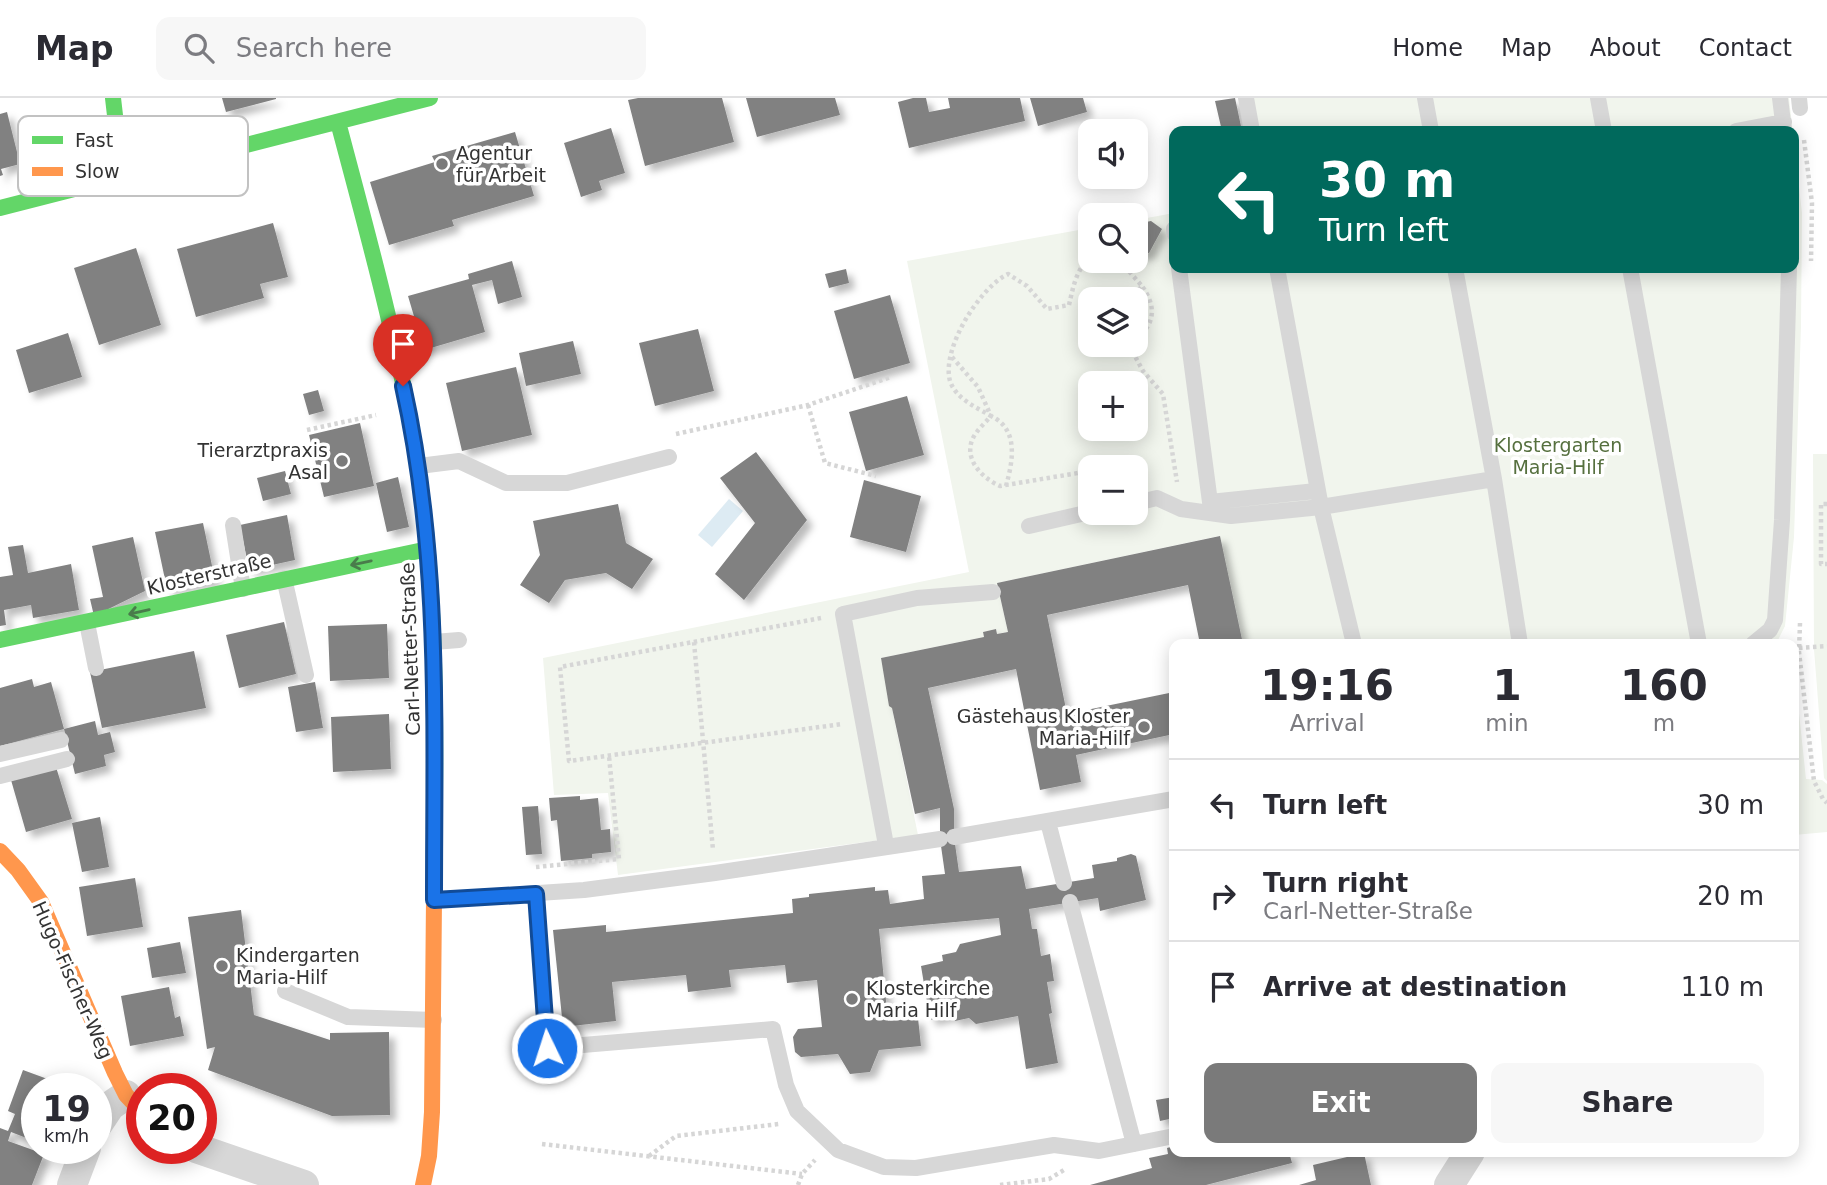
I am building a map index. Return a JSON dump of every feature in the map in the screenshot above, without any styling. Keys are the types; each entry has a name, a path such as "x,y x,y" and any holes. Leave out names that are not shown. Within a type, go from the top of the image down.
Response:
{"street":[{"path":"113,98 115,116"},
{"path":"248,144 430,98"},
{"name":"Carl-Netter-Straße","path":"338,122 407,406 419,466 428,549 434,642 434,1020 432,1135 423,1185"},
{"path":"0,208 46,196"},
{"name":"Klosterstraße","path":"0,640 428,549"},
{"name":"Hugo-Fischer-Weg","path":"0,851 18,870 41,902 115,1073 126,1090"},
{"path":"217,1155 304,1185"},
{"path":"1449,1185 1467,1157"},
{"path":"72,1185 80,1164"}],"lane":[{"path":"1246,98 1251,126"},
{"path":"1425,98 1430,126"},
{"path":"1598,98 1603,126"},
{"path":"1780,98 1784,126"},
{"path":"1180,273 1210,502 1318,499"},
{"path":"1278,273 1318,499 1353,639"},
{"path":"1456,273 1494,479 1519,639"},
{"path":"1631,273 1698,639"},
{"path":"1760,639 1770,630 1775,620 1782,507 1788,273"},
{"path":"419,466 458,461 506,484 567,483 669,457"},
{"path":"1148,500 1157,498 1181,509 1231,516 1318,499 1494,479"},
{"path":"1029,526 1078,516"},
{"path":"233,525 243,589"},
{"path":"284,578 306,675"},
{"path":"886,845 843,614 917,598 993,592"},
{"path":"87,623 96,667"},
{"path":"434,642 459,640"},
{"path":"0,754 61,740"},
{"path":"0,776 67,759"},
{"path":"434,900 536,894 715,873 1048,822 1169,800"},
{"path":"1048,822 1064,883"},
{"path":"536,894 547,1048 773,1028 786,1085 796,1111 838,1150 884,1167 916,1168 1054,1145 1099,1152 1169,1137"},
{"path":"1070,902 1134,1144"},
{"path":"285,990 348,1017 434,1020"}],"path":[{"path":"1006,486 1012,466 1013,447 1007,427 1001,420 957,395 950,381 949,366 959,333 972,310 999,278 1008,274 1018,278 1047,310 1069,305 1078,273"},
{"path":"1131,273 1142,286"},
{"path":"1148,295 1151,299 1152,316 1148,327"},
{"path":"951,357 978,387 991,416"},
{"path":"1135,357 1143,371 1163,394 1181,509"},
{"path":"666,437 808,405 891,377"},
{"path":"808,405 825,463 876,475"},
{"path":"307,430 362,419 407,406"},
{"path":"991,416 974,436 970,446 971,459 978,471 990,482 1006,486 1078,473"},
{"path":"1827,504 1821,503 1821,564 1827,564"},
{"path":"843,614 560,667 569,761 863,721"},
{"path":"694,642 715,873"},
{"path":"1799,651 1827,646"},
{"path":"529,867 619,859 609,756"},
{"path":"648,1157 676,1136 806,1121"},
{"path":"798,1185 802,1174 830,1142"},
{"path":"542,1144 802,1174"},
{"path":"1000,1185 1049,1179 1099,1152"}],"green space":[{"path":"1241,98 1789,98 1792,126 1246,126"},
{"name":"Klostergarten Maria-Hilf","path":"1799,186 1802,213 1801,326 1794,537 1785,626 1778,639 1242,639 1219,536 997,583 1008,632 997,634 996,629 983,632 984,637 881,658 918,835 618,875 608,793 554,795 543,658 969,572 907,261 1078,230 1078,273 1148,273 1148,218 1169,214 1169,273 1799,273"},
{"path":"1813,454 1827,454 1827,781 1824,778 1814,649"},
{"path":"1799,713 1806,779 1822,780 1827,784 1827,832 1799,835"}],"shaded area":[{"path":"729,499 743,511 712,547 698,535"}],"building":[{"path":"222,98 276,98 276,99 226,112"},
{"path":"722,98 734,142 645,166 628,100"},
{"path":"746,98 835,98 840,115 757,137"},
{"path":"926,98 929,112 950,108 948,98 1020,98 1025,121 909,148 898,102"},
{"path":"1030,98 1083,98 1087,112 1038,126"},
{"path":"1235,98 1241,126 1221,126 1215,101"},
{"path":"7,112 18,165 1,169 3,175 0,176 0,114"},
{"path":"611,128 625,173 599,181 602,190 581,197 564,143"},
{"path":"515,132 534,196 452,220 454,226 389,245 370,182 435,162 432,156"},
{"path":"1148,222 1162,229 1148,253"},
{"path":"273,223 288,277 260,284 264,298 196,317 177,249"},
{"path":"136,248 161,325 99,345 74,268"},
{"path":"512,261 522,297 498,304 492,280 472,285 485,332 424,350 408,296 469,279 468,274"},
{"path":"846,269 849,283 829,288 825,274"},
{"path":"890,295 910,363 854,379 834,311"},
{"path":"698,329 714,391 655,406 639,343"},
{"path":"68,333 82,377 29,393 16,350"},
{"path":"573,341 581,374 526,386 519,353"},
{"path":"516,367 532,435 462,451 446,383"},
{"path":"318,390 324,411 309,415 303,394"},
{"path":"907,396 924,455 866,471 849,412"},
{"name":"Tierarztpraxis Asal","path":"360,423 374,486 324,497 309,435"},
{"path":"756,452 807,520 744,600 715,574 755,523 720,478"},
{"path":"285,471 291,494 263,501 257,478"},
{"path":"398,477 409,527 387,532 376,483"},
{"path":"864,480 921,496 906,552 850,537"},
{"path":"618,504 626,543 653,559 632,589 606,573 565,580 549,603 520,585 540,555 533,521"},
{"path":"287,515 295,560 249,570 240,525"},
{"path":"203,523 215,580 167,589 155,532"},
{"path":"1220,536 1242,639 1199,639 1188,585 1047,615 1067,714 1169,693 1169,735 1076,755 1081,782 1040,790 1016,669 928,688 954,809 954,837 959,872 1021,866 1026,889 1094,878 1092,865 1117,861 1117,858 1131,854 1136,856 1146,900 1100,911 1098,898 1029,909 1032,929 1037,929 1041,956 1050,954 1054,981 1047,982 1052,1013 1049,1014 1058,1063 1026,1069 1018,1016 976,1024 969,1018 955,1021 953,1015 930,1020 921,966 943,961 942,955 956,952 960,944 1001,935 999,918 879,929 888,1021 918,1018 921,1046 879,1050 870,1072 850,1074 838,1054 801,1057 795,1052 793,1037 798,1029 822,1027 817,980 787,983 785,965 729,970 731,987 688,992 686,975 612,982 616,1021 563,1027 553,930 606,925 606,932 793,913 792,899 809,897 809,894 875,887 875,891 888,890 890,904 924,899 922,876 945,874 940,839 940,808 915,814 892,708 889,706 881,658 984,637 983,632 996,629 997,634 1008,632 997,583"},
{"path":"133,537 145,591 94,616 90,599 103,597 92,546"},
{"path":"23,545 28,573 71,564 79,610 33,618 31,605 4,610 6,625 0,626 0,577 13,575 8,547"},
{"path":"284,622 296,674 239,688 226,635"},
{"path":"387,624 389,678 330,681 328,626"},
{"path":"194,651 206,708 102,728 90,672"},
{"path":"32,679 34,687 51,682 64,729 0,746 0,688"},
{"path":"315,682 323,728 296,732 288,687"},
{"path":"389,714 391,769 333,772 331,717"},
{"path":"95,721 98,735 110,732 115,752 104,755 106,766 75,774 64,729"},
{"path":"56,767 72,819 26,832 11,780"},
{"path":"580,796 580,800 598,798 601,830 610,829 611,852 592,854 592,858 561,861 557,820 551,821 549,798"},
{"path":"538,806 542,854 526,855 522,807"},
{"path":"100,817 109,867 82,872 72,823"},
{"path":"135,878 143,927 87,936 79,887"},
{"name":"Kindergarten Maria-Hilf","path":"241,910 254,1015 330,1040 330,1033 389,1032 390,1115 332,1116 208,1070 215,1047 207,1049 188,917"},
{"path":"180,942 186,973 152,978 147,948"},
{"path":"169,987 175,1018 180,1016 184,1036 130,1046 121,996"},
{"path":"21,1075 21,1136 11,1132 8,1141 21,1146 21,1164 40,1164 32,1185 0,1185 0,1128 8,1131 15,1114 8,1111"},
{"path":"1169,1098 1169,1119 1160,1121 1156,1100"},
{"path":"1167,1148 1169,1157 1290,1157 1292,1163 1206,1185 1090,1185 1152,1168 1149,1158 1168,1154"},
{"path":"1347,1157 1365,1157 1371,1185 1299,1185 1316,1180 1313,1165"}],"traffic: fast":[{"path":"113,98 115,116"},
{"path":"248,145 430,98"},
{"path":"338,122 391,329 416,454 427,538 433,623 435,794"},
{"path":"0,208 47,196"},
{"path":"0,640 428,549"}],"traffic: slow":[{"path":"423,1185 429,1156 432,1112 435,794"},
{"path":"0,851 18,870 41,902 126,1095"}],"place":[{"name":"Agentur für Arbeit","path":"442,164"},
{"name":"Tierarztpraxis Asal","path":"342,461"},
{"name":"Gästehaus Kloster Maria-Hilf","path":"1144,727"},
{"name":"Kindergarten Maria-Hilf","path":"222,966"},
{"name":"Klosterkirche Maria Hilf","path":"852,999"}],"route":[{"path":"403,386 419,466 431,576 434,642 434,900 536,894 547,1048"}]}
